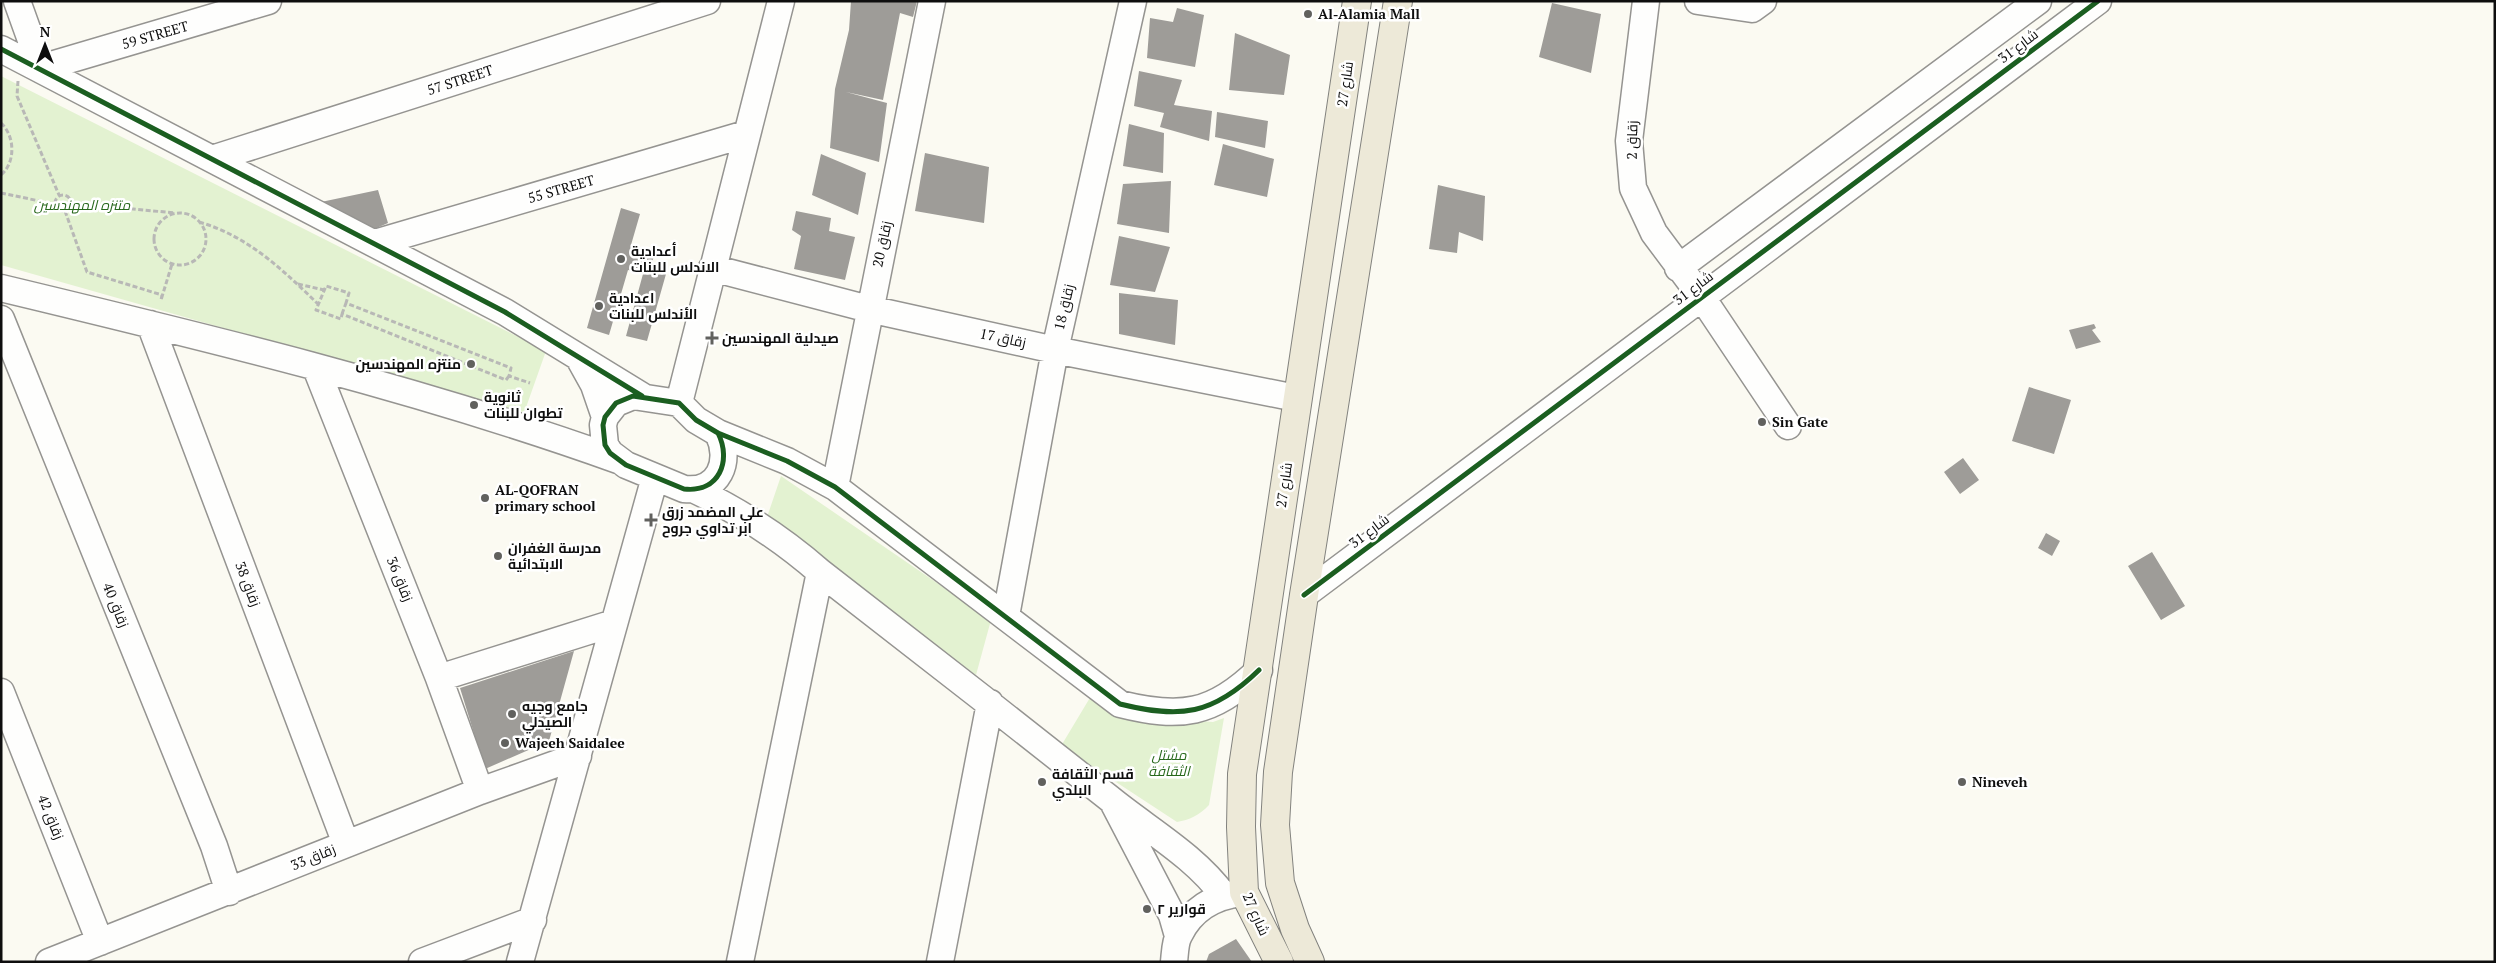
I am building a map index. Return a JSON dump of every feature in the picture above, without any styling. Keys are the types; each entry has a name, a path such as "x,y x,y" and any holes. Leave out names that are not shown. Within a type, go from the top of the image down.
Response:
{"main road":[{"name":"شارع 27","path":"1279,962 1234,894 1240,827 1242,774 1259,670 1296,398 1320,254 1357,1"},
{"path":"1310,962 1295,929 1280,882 1275,825 1278,772 1304,595 1398,1"},
{"path":"1320,254 1358,259"}],"street":[{"path":"17,1 41,68"},
{"name":"57 STREET","path":"212,159 708,1"},
{"path":"679,402 781,1"},
{"name":"زقاق 20","path":"835,487 932,1"},
{"name":"زقاق 18","path":"1006,616 1055,350 1133,1"},
{"name":"زقاق 2","path":"1646,1 1630,141 1633,188 1654,232 1678,268 1701,296 1788,426"},
{"path":"1698,1 1752,9 1763,1"},
{"name":"شارع 31","path":"1678,268 2038,1"},
{"name":"شارع 31","path":"1304,595 1701,296 2098,1"},
{"name":"59 STREET","path":"41,68 264,2"},
{"path":"1,49 41,68 291,202 376,244 505,312 642,396"},
{"name":"55 STREET","path":"376,244 746,134"},
{"name":"زقاق 17","path":"712,268 869,309 1055,350 1296,398"},
{"path":"1,288 150,324 438,400 541,432 618,460 684,489 695,490 765,528 990,703 1112,801 1168,842 1214,882 1234,894"},
{"name":"زقاق 40","path":"1,319 214,846 229,892"},
{"name":"زقاق 38","path":"150,324 346,844"},
{"path":"577,356 594,385 604,421 605,445 618,460"},
{"name":"زقاق 36","path":"316,368 439,678 480,791"},
{"path":"541,432 572,431 604,421 616,403 633,396 679,402 696,420 718,433 787,461 835,487 1120,704 1167,713 1193,711 1218,702 1240,689 1259,670"},
{"path":"695,490 713,481 722,468 725,452 718,433"},
{"path":"520,962 655,477"},
{"path":"740,962 820,572"},
{"path":"439,678 614,623"},
{"name":"زقاق 42","path":"1,692 100,942"},
{"path":"940,962 990,703"},
{"name":"زقاق 33","path":"49,962 480,791 578,756"},
{"path":"1112,801 1172,915 1178,936 1174,962"},
{"path":"1178,936 1203,906 1234,894"},
{"path":"422,962 532,920"}],"path":[{"path":"18,81 17,96 59,195"},
{"path":"1,123 10,137 12,149 10,161 1,175"},
{"path":"1,193 54,204 59,211 65,211 70,208 71,203 67,196 59,195"},
{"path":"54,204 59,195"},
{"path":"71,203 183,214 216,226 253,247 319,305"},
{"path":"65,211 87,272 162,295 161,300 172,264"},
{"path":"183,214 167,217 160,222 154,237 158,253 163,260 172,264 188,264 202,254 206,237 199,221"},
{"path":"297,284 324,290"},
{"path":"326,286 349,294 346,303 341,319 316,310 326,286"},
{"path":"342,314 506,380 509,376 511,368 346,303"},
{"path":"509,376 530,383"}],"green space":[{"name":"متنزه المهندسين","path":"1,76 546,351 524,413 1,265"},
{"path":"781,476 991,620 976,675 766,520"},
{"name":"مشتل الثقافة","path":"1091,696 1121,715 1213,722 1224,718 1209,805 1202,812 1177,822 1061,746"}],"building":[{"path":"851,1 917,1 913,17 900,13 883,100 846,92 887,103 879,162 830,148 835,89 849,30"},
{"path":"1552,3 1601,14 1591,73 1539,57"},
{"path":"1177,8 1204,15 1195,67 1147,58 1150,18 1173,22"},
{"path":"1235,33 1290,55 1284,95 1229,90"},
{"path":"1139,71 1182,80 1174,105 1212,111 1209,141 1160,127 1164,113 1134,106"},
{"path":"1217,112 1268,121 1265,148 1215,137"},
{"path":"1129,124 1164,133 1163,173 1123,166"},
{"path":"1223,144 1274,159 1267,197 1214,185"},
{"path":"925,153 989,167 984,223 915,211"},
{"path":"821,154 866,173 858,215 812,195"},
{"path":"1171,181 1169,233 1117,224 1123,184"},
{"path":"1438,185 1485,196 1483,241 1459,232 1457,253 1429,249"},
{"path":"378,190 388,223 372,230 321,202"},
{"path":"621,208 640,214 631,245 655,252 650,270 666,274 647,341 626,336 643,274 628,270 609,335 587,328"},
{"path":"796,211 831,218 829,231 855,237 845,280 794,269 801,236 792,230"},
{"path":"1119,236 1170,247 1155,292 1110,285"},
{"path":"1119,293 1178,300 1175,345 1119,334"},
{"path":"2094,324 2096,328 2092,330 2101,342 2076,349 2069,330"},
{"path":"2029,387 2071,400 2054,454 2012,441"},
{"path":"1963,458 1979,480 1960,494 1944,472"},
{"path":"2046,533 2060,541 2052,556 2038,548"},
{"path":"2152,552 2185,606 2161,620 2128,566"},
{"name":"جامع وجيه الصيدلي","path":"574,651 549,741 485,769 460,688"},
{"path":"1236,939 1252,962 1206,962 1209,954"}],"cycle path":[{"path":"1304,595 2098,1"},
{"path":"1,49 505,312 642,396"},
{"path":"718,433 724,454 723,464 719,473 706,486 696,489 684,489 626,465 610,453 605,445 603,425 605,417 616,403 633,396 679,403 696,420 718,433 787,461 835,487 1120,704 1161,711 1195,710 1226,696 1259,670"}],"place":[{"name":"Al-Alamia Mall","path":"1308,14"},
{"name":"أعدادية الاندلس للبنات","path":"621,259"},
{"name":"اعدادية الأندلس للبنات","path":"599,306"},
{"name":"صيدلية المهندسين","path":"712,338"},
{"name":"منتزه المهندسين","path":"471,364"},
{"name":"ثانوية تطوان للبنات","path":"474,405"},
{"name":"Sin Gate","path":"1762,422"},
{"name":"AL-QOFRAN primary school","path":"485,498"},
{"name":"علي المضمد زرق ابر تداوي جروح","path":"651,520"},
{"name":"مدرسة الغفران الابتدائية","path":"498,556"},
{"name":"جامع وجيه الصيدلي","path":"512,714"},
{"name":"Wajeeh Saidalee","path":"505,743"},
{"name":"قسم الثقافة البلدي","path":"1042,782"},
{"name":"Nineveh","path":"1962,782"},
{"name":"قوارير ٢","path":"1147,909"}]}
